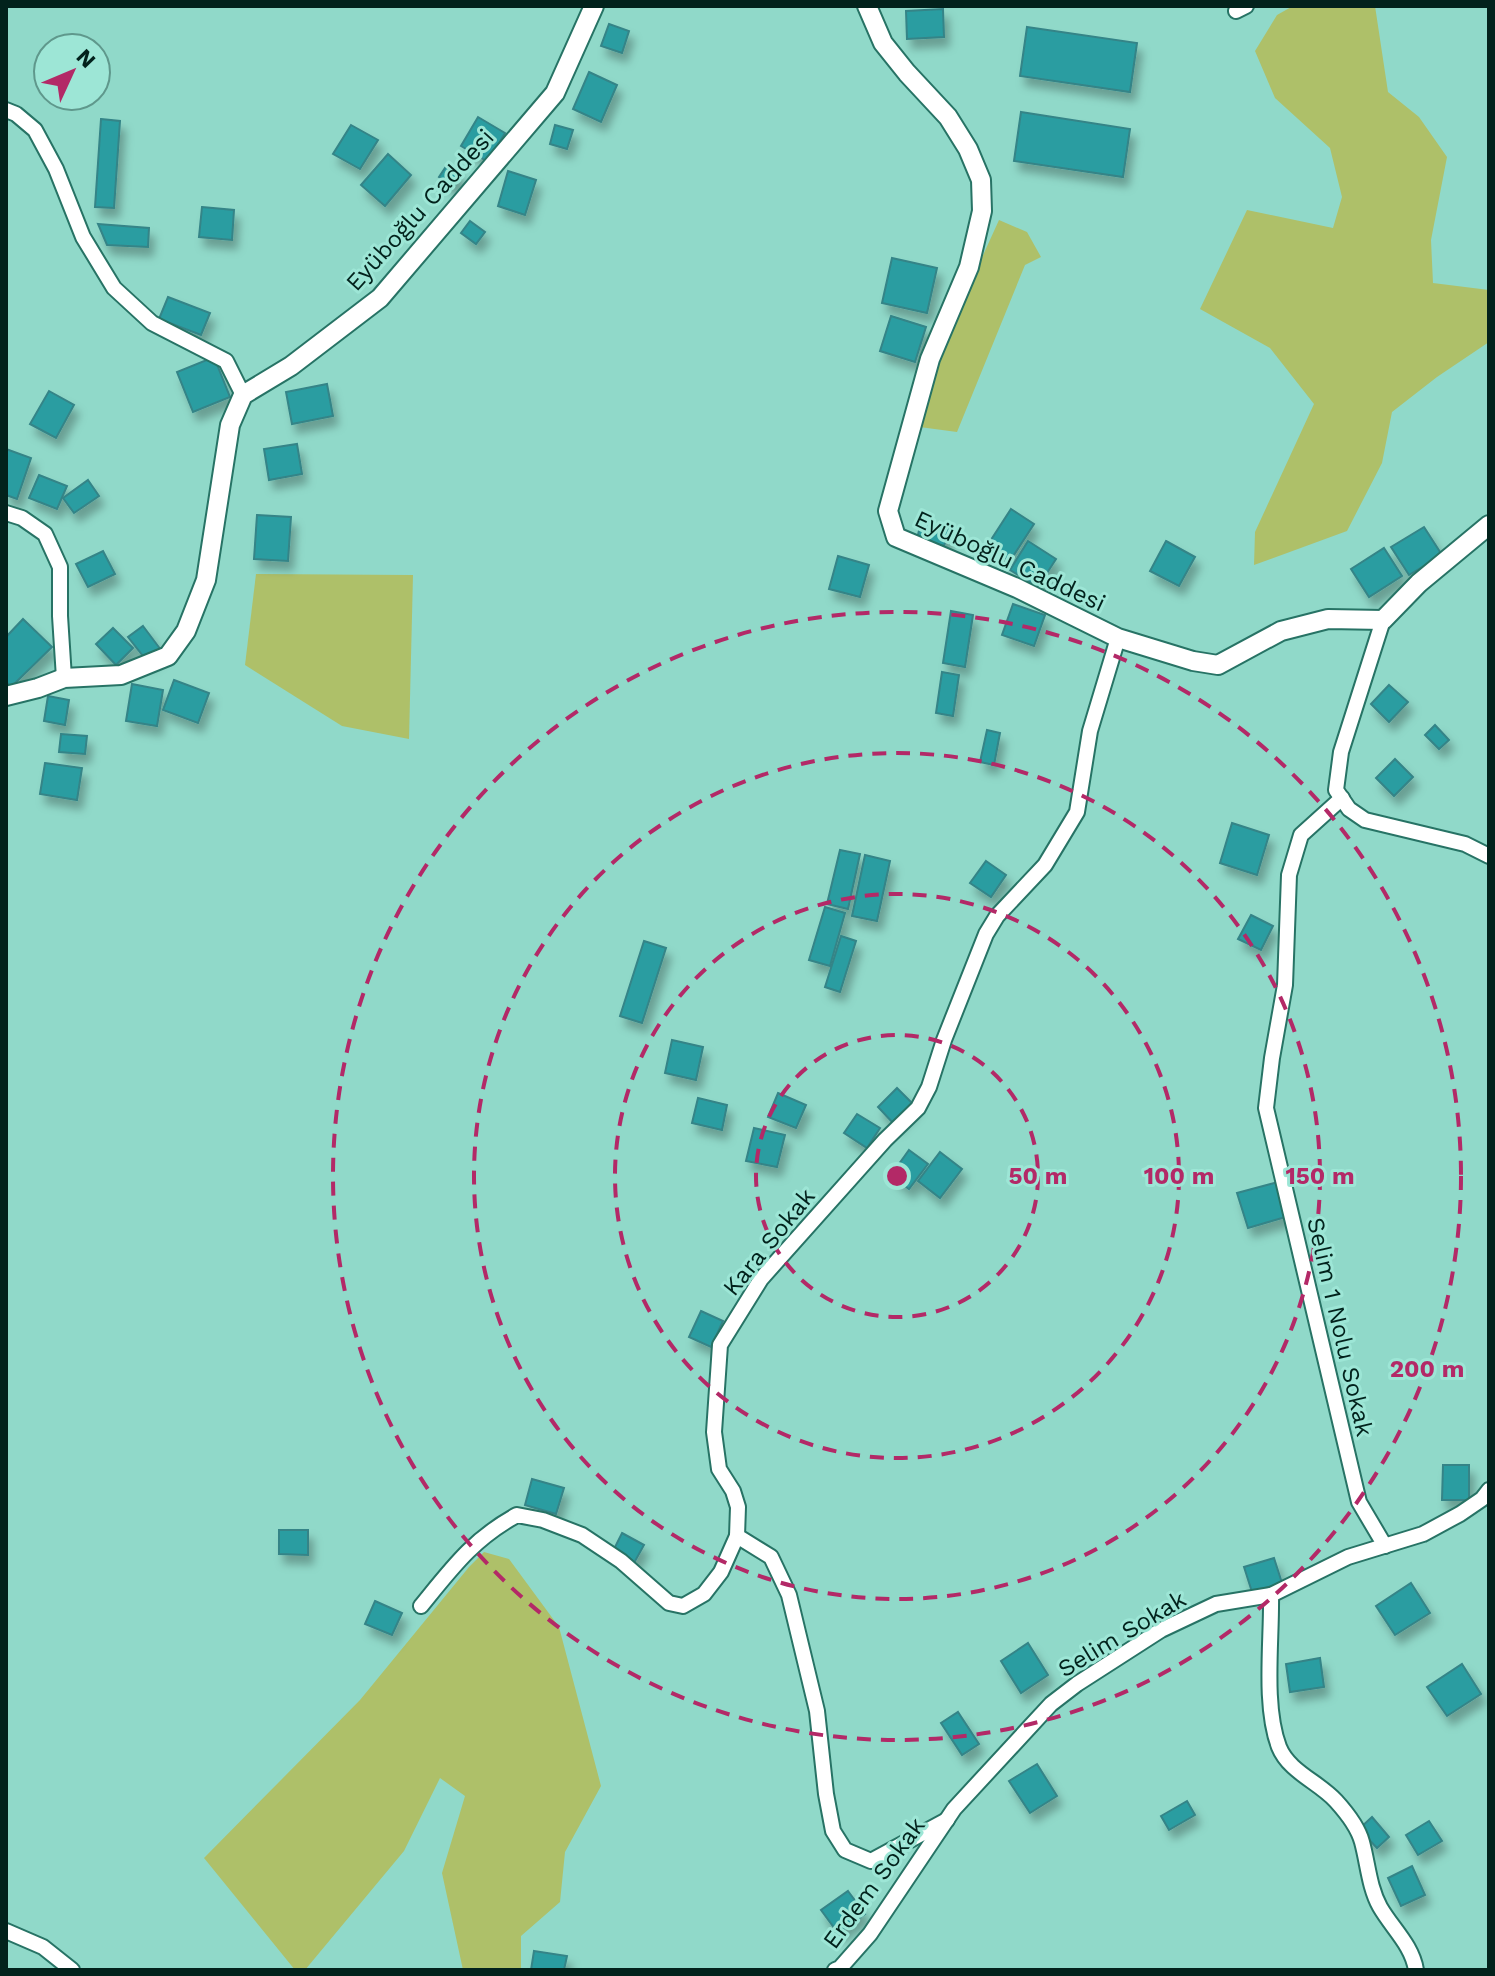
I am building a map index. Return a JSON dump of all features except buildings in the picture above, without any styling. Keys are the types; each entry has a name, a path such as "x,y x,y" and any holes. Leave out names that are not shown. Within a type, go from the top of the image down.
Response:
{"street":[{"name":"Eyüboğlu Caddesi","path":"243,395 291,366 380,298 555,93 594,6"},
{"name":"Eyüboğlu Caddesi","path":"867,6 883,43 948,117 968,149 981,180 982,211 969,267 930,359 888,511 896,537 1017,588 1118,638 1193,661 1218,665 1281,631 1328,619 1383,620"},
{"path":"6,110 35,130 56,169 83,237 114,288 152,323 226,361 243,395 230,425 206,580 186,631 168,656 121,675 64,678 6,696"},
{"path":"6,513 22,518 45,534 60,567 64,678"},
{"path":"1489,525 1419,583 1383,620 1341,752 1336,790 1349,809 1365,820 1465,844 1489,856"},
{"name":"Kara Sokak","path":"737,1536 738,1507 733,1491 719,1469 714,1432 720,1345 761,1279 885,1140 918,1108 929,1087 986,934 997,916 1045,865 1077,812 1090,731 1118,638"},
{"name":"Selim 1 Nolu Sokak","path":"1342,798 1301,835 1289,875 1285,985 1266,1108 1359,1502 1385,1546"},
{"name":"Selim Sokak","path":"947,1820 1051,1704 1161,1630 1216,1604 1271,1595 1348,1557 1423,1534 1460,1514 1482,1499 1489,1490"},
{"path":"421,1606 469,1548 517,1515 543,1520 582,1535 621,1561 669,1603 683,1606 704,1594 721,1572 737,1536 771,1557 789,1595 817,1711 833,1831 845,1850 871,1861 947,1820"},
{"path":"1271,1595 1272,1723 1280,1750 1293,1766 1337,1802 1355,1826 1362,1840 1370,1880 1380,1906 1399,1932 1416,1970"},
{"name":"Erdem Sokak","path":"835,1970 870,1934 947,1820"},
{"path":"6,1931 43,1947 72,1970"}],"green space":[{"path":"1293,6 1375,6 1388,92 1419,117 1447,157 1431,240 1433,283 1489,290 1489,342 1392,412 1382,463 1347,531 1254,565 1255,532 1314,404 1270,348 1200,309 1247,210 1333,228 1342,197 1330,148 1275,98 1255,51 1277,15"},
{"path":"999,220 1027,232 1041,257 1025,265 957,432 912,426 936,359"},
{"path":"256,574 413,575 409,739 342,726 245,665"},
{"path":"484,1552 509,1559 559,1627 601,1786 565,1852 560,1902 521,1936 521,1970 463,1970 442,1873 465,1796 440,1778 404,1851 305,1970 295,1970 204,1858 360,1700"}]}
